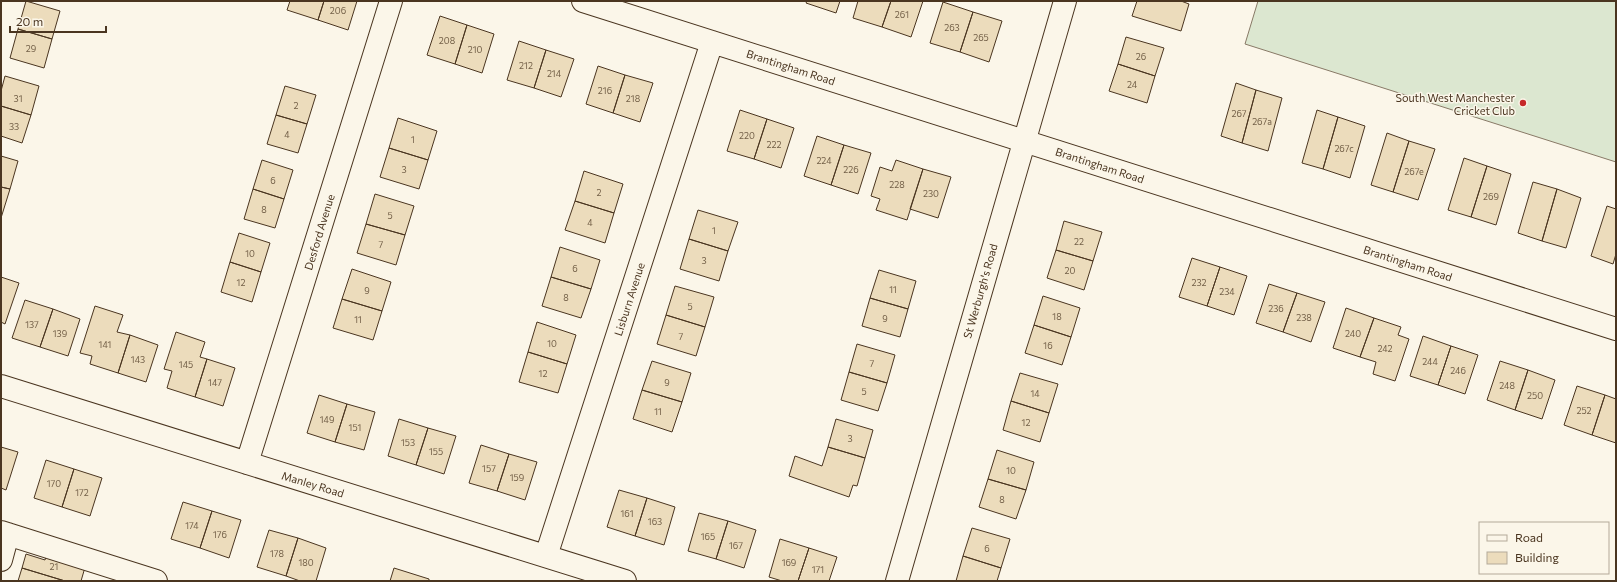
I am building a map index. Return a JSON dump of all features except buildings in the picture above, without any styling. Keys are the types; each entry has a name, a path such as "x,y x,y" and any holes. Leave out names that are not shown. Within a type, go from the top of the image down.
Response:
{"street":[{"name":"Desford Avenue","path":"247,463 391,1"},
{"name":"Brantingham Road","path":"583,1 1616,329"},
{"name":"St Werburgh's Road","path":"897,581 1065,1"},
{"name":"Lisburn Avenue","path":"546,556 712,42"},
{"name":"Manley Road","path":"1,386 625,581"},
{"path":"1,560 5,533 121,576 156,581"}],"green space":[{"name":"South West Manchester Cricket Club","path":"1258,1 1616,1 1616,162 1245,44"}],"place":[{"name":"South West Manchester Cricket Club","path":"1523,103"}]}
